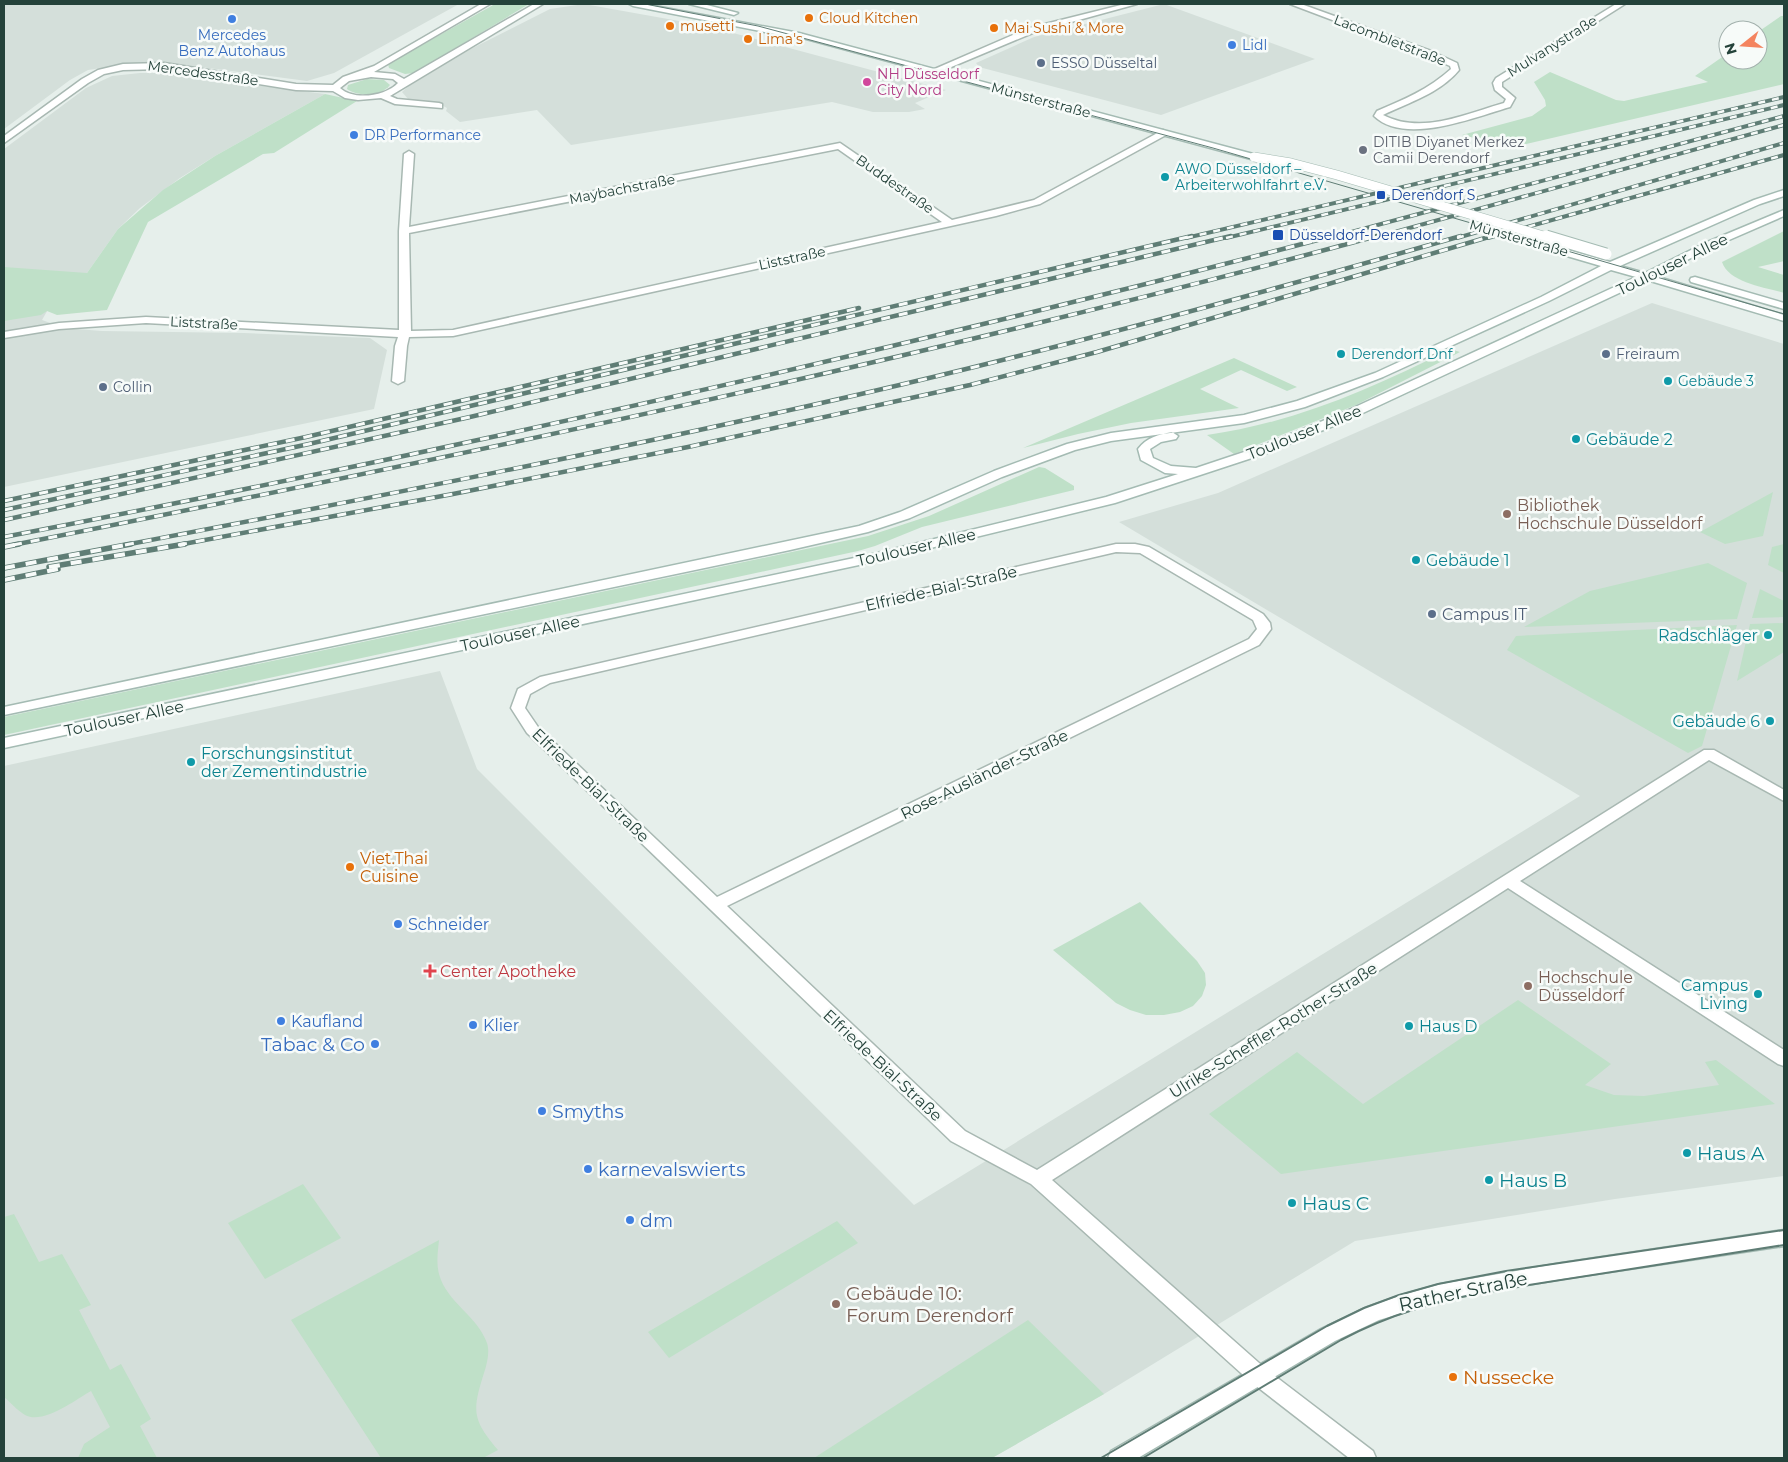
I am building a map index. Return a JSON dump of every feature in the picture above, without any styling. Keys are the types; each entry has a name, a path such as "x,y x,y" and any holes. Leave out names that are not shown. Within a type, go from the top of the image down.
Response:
{"street":[{"path":"335,88 338,83 378,68 486,4"},
{"name":"Mercedesstraße","path":"4,140 85,81 101,72 123,67 164,66 296,87 335,88 338,92 348,96 381,96 395,91 410,78 539,4"},
{"name":"Münsterstraße","path":"634,4 774,32 799,35 1254,157 1291,163 1784,306"},
{"path":"693,4 747,16"},
{"path":"934,71 1032,30 1133,4"},
{"name":"Lacombletstraße","path":"1294,4 1428,53 1454,66 1455,70 1444,82 1424,94 1380,113 1378,116"},
{"name":"Mulvanystraße","path":"1378,116 1394,124 1418,128 1507,105 1511,98 1498,88 1497,83 1499,80 1514,68 1621,4"},
{"name":"Münsterstraße","path":"771,22 779,24 799,35"},
{"path":"353,77 371,74 388,75 400,79 402,85"},
{"name":"Mercedesstraße","path":"381,96 395,101 439,106"},
{"name":"Liststraße","path":"4,335 59,326 146,320 405,334 453,333 1038,202 1164,133"},
{"name":"Buddestraße","path":"840,146 950,223"},
{"name":"Maybachstraße","path":"404,231 840,146"},
{"path":"398,381 401,346 405,334 404,231 409,154"},
{"name":"Münsterstraße","path":"1254,157 1282,170 1594,260 1784,318"},
{"name":"Toulouser Allee","path":"4,711 799,544 863,528 905,514 998,474 1071,447 1110,437 1183,426 1220,424 1293,406 1379,375 1504,318 1625,259 1757,202 1784,193"},
{"name":"Toulouser Allee","path":"4,744 874,558 1110,500 1260,451 1344,416 1660,270 1709,245 1784,213"},
{"path":"1203,470 1178,470 1161,467 1147,460 1144,449 1156,439 1220,424"},
{"name":"Elfriede-Bial-Straße","path":"1254,642 1264,629 1263,623 1258,618 1144,550 1116,548 545,680 522,692 518,708 532,730 958,1136 1038,1179 1259,1376 1365,1458"},
{"name":"Rose-Ausländer-Straße","path":"714,905 1254,642"},
{"name":"Ulrike-Scheffler-Rother-Straße","path":"1038,1179 1709,753 1784,796"},
{"path":"1508,881 1784,1059"},
{"name":"Rather Straße","path":"1119,1458 1328,1335 1372,1314 1442,1292 1562,1271 1784,1238"}],"shaded area":[{"path":"4,4 459,4 334,73 307,81 162,62 134,63 88,70 70,80 4,129"},
{"path":"584,4 707,26 946,90 915,103 925,109 909,112 873,112 832,102 571,145 537,110 460,122 446,111 447,108 438,103 409,100 402,92 441,64 550,9"},
{"path":"1164,4 1315,59 1161,115 979,67 976,63 1034,37"},
{"path":"160,73 325,94 215,156 180,178 140,208 118,229 87,273 50,306 42,320 64,328 102,331 244,333 370,338 387,350 374,409 4,487 4,149 86,88 112,76"},
{"path":"1652,303 1784,344 1784,1176 1615,1199 1355,1241 1104,1394 992,1458 4,1458 4,766 440,671 477,769 914,1205 1580,796 1119,522 1218,493"}],"green space":[{"path":"495,4 529,4 414,73 405,74 389,68 388,64"},
{"path":"1784,16 1784,84 1513,147 1462,135 1532,116 1546,106 1545,100 1534,82 1550,72 1616,100 1624,101 1708,82 1695,76 1718,60 1718,70 1768,70 1768,25"},
{"path":"367,79 384,80 390,85 386,89 370,94 352,92 347,89 348,85"},
{"path":"325,94 357,101 274,153 263,154 148,222 107,310 57,315 47,311 41,315 4,321 4,267 87,273 118,229 163,190 215,156"},
{"path":"1784,231 1784,261 1758,267 1784,275 1784,293 1748,283 1732,275 1726,269 1722,262"},
{"path":"1450,349 1460,352 1356,405 1234,454 1207,435 1271,422 1302,413 1362,390"},
{"path":"1234,358 1297,387 1287,391 1241,370 1200,389 1239,408 1131,423 1023,448"},
{"path":"1039,467 1045,468 1074,486 1074,490 922,527 858,551 4,735 4,717 868,536 929,516"},
{"path":"1773,492 1763,536 1725,544 1700,532"},
{"path":"1784,544 1784,573 1768,565 1772,547"},
{"path":"1708,563 1747,583 1737,619 1524,627 1590,591"},
{"path":"1760,589 1784,601 1784,617 1752,618"},
{"path":"1784,623 1784,652 1737,681 1750,624"},
{"path":"1737,625 1702,746 1688,753 1507,650 1516,636"},
{"path":"1140,902 1197,961 1205,973 1206,985 1202,996 1193,1006 1180,1012 1164,1015 1146,1015 1130,1010 1116,1003 1053,950"},
{"path":"1518,1000 1611,1064 1585,1085 1614,1095 1644,1096 1719,1085 1705,1062 1716,1060 1775,1104 1281,1174 1209,1114 1297,1052 1363,1104"},
{"path":"303,1184 341,1238 265,1279 228,1223"},
{"path":"14,1214 39,1262 62,1254 91,1305 79,1310 110,1370 121,1364 151,1419 140,1426 157,1458 78,1458 84,1444 110,1427 91,1391 59,1410 41,1417 25,1415 4,1397 4,1217"},
{"path":"837,1221 858,1243 669,1358 648,1332"},
{"path":"439,1240 438,1266 443,1284 448,1293 476,1324 487,1343 488,1358 476,1406 479,1422 483,1430 498,1450 483,1458 381,1458 291,1320"},
{"path":"1028,1320 1104,1394 992,1458 814,1458"}],"tram line":[{"path":"645,4 758,26 1213,148 1784,314"},
{"path":"1101,1458 1327,1326 1364,1308 1399,1295 1438,1284 1506,1271 1784,1230"},
{"path":"1143,1458 1341,1340 1378,1323 1414,1310 1452,1299 1491,1291 1784,1245"}],"railway":[{"path":"1186,238 1784,97"},
{"path":"1226,238 1784,105"},
{"path":"1329,238 1784,116"},
{"path":"1373,238 1784,125"},
{"path":"1457,238 1784,143"},
{"path":"1488,238 1784,155"},
{"path":"4,510 309,444 1192,236"},
{"path":"4,520 470,417 1231,236"},
{"path":"4,537 338,470 671,397 1002,319 1333,236"},
{"path":"13,545 356,475 698,402 1038,323 1208,281 1377,236"},
{"path":"125,545 494,473 678,435 861,394 1012,358 1162,319 1461,236"},
{"path":"178,545 453,494 688,447 970,385 1097,352 1492,236"},
{"path":"4,501 306,437 859,308"},
{"path":"4,547 19,544"},
{"path":"4,568 131,544"},
{"path":"49,567 185,544"},
{"path":"4,580 58,569"}],"place":[{"name":"Cloud Kitchen","path":"809,18"},
{"name":"Mercedes Benz Autohaus","path":"232,19"},
{"name":"musetti","path":"670,26"},
{"name":"Mai Sushi & More","path":"994,28"},
{"name":"Lima's","path":"748,39"},
{"name":"Lidl","path":"1232,45"},
{"name":"ESSO Düsseltal","path":"1041,63"},
{"name":"NH Düsseldorf City Nord","path":"867,82"},
{"name":"DR Performance","path":"354,135"},
{"name":"DITIB Diyanet Merkez Camii Derendorf","path":"1363,150"},
{"name":"AWO Düsseldorf – Arbeiterwohlfahrt e.V.","path":"1165,177"},
{"name":"Derendorf S","path":"1381,195"},
{"name":"Düsseldorf-Derendorf","path":"1278,235"},
{"name":"Derendorf Dnf","path":"1341,354"},
{"name":"Freiraum","path":"1606,354"},
{"name":"Gebäude 3","path":"1668,381"},
{"name":"Collin","path":"103,387"},
{"name":"Gebäude 2","path":"1576,439"},
{"name":"Bibliothek Hochschule Düsseldorf","path":"1507,514"},
{"name":"Gebäude 1","path":"1416,560"},
{"name":"Campus IT","path":"1432,614"},
{"name":"Radschläger","path":"1768,635"},
{"name":"Gebäude 6","path":"1770,721"},
{"name":"Forschungsinstitut der Zementindustrie","path":"191,762"},
{"name":"Viet.Thai Cuisine","path":"350,867"},
{"name":"Schneider","path":"398,924"},
{"name":"Center Apotheke","path":"430,971"},
{"name":"Hochschule Düsseldorf","path":"1528,986"},
{"name":"Campus Living","path":"1758,994"},
{"name":"Kaufland","path":"281,1021"},
{"name":"Klier","path":"473,1025"},
{"name":"Haus D","path":"1409,1026"},
{"name":"Tabac & Co","path":"375,1044"},
{"name":"Smyths","path":"542,1111"},
{"name":"Haus A","path":"1687,1153"},
{"name":"karnevalswierts","path":"588,1169"},
{"name":"Haus B","path":"1489,1180"},
{"name":"Haus C","path":"1292,1203"},
{"name":"dm","path":"630,1220"},
{"name":"Gebäude 10: Forum Derendorf","path":"836,1304"},
{"name":"Nussecke","path":"1453,1377"}]}
